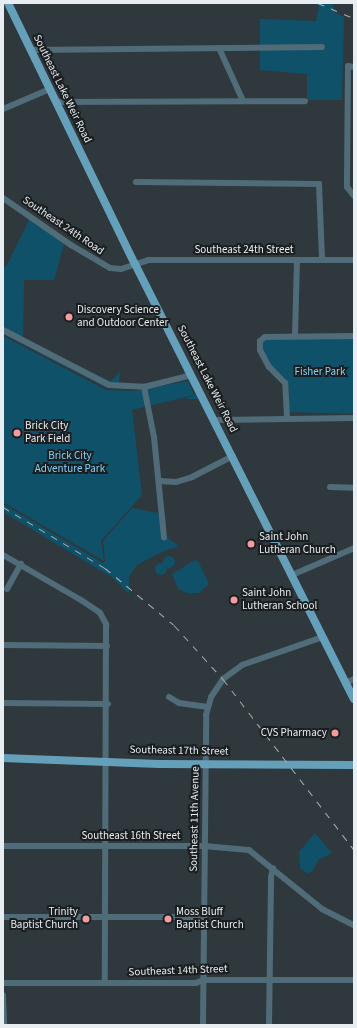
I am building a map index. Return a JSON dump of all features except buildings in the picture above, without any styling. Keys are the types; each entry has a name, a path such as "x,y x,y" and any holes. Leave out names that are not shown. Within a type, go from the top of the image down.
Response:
{"main road":[{"name":"Southeast Lake Weir Road","path":"8,3 136,264 234,456 323,637 350,681 354,700"},
{"name":"Southeast 17th Street","path":"3,758 205,764 353,765"}],"street":[{"path":"31,50 322,47"},
{"path":"219,48 243,101"},
{"path":"351,66 348,187 352,195"},
{"path":"3,109 50,89"},
{"path":"56,102 305,101"},
{"path":"136,182 319,184 322,260"},
{"name":"Southeast 24th Road","path":"3,198 101,264 121,269 136,264"},
{"name":"Southeast 24th Street","path":"136,264 148,260 354,260"},
{"path":"295,336 297,260"},
{"path":"3,330 109,385 144,387 192,375"},
{"path":"287,418 285,383 269,367 260,350 260,341 265,337 354,336"},
{"path":"144,387 154,437 164,538"},
{"path":"215,420 354,418"},
{"path":"159,481 176,482 192,477 234,456"},
{"path":"330,488 354,488"},
{"path":"292,575 352,548 354,554"},
{"path":"3,555 22,564 100,614 106,624 108,704 105,983"},
{"path":"7,589 22,564"},
{"name":"Southeast 11th Avenue","path":"203,1025 205,764 208,707 211,697 223,679 233,670 266,655 323,637"},
{"path":"3,645 107,646"},
{"path":"169,697 179,702 208,707"},
{"path":"3,703 108,704"},
{"name":"Southeast 16th Street","path":"3,846 204,846 248,850 273,868 322,908 354,925"},
{"path":"269,1025 271,877 273,868"},
{"path":"3,917 204,917"},
{"name":"Southeast 14th Street","path":"3,983 196,983 204,980 354,980"},
{"path":"3,995 4,1024"}],"green space":[{"path":"312,3 333,3 334,12 344,17 342,100 307,100 307,74 260,70 260,19 316,21 319,6"},
{"path":"30,218 64,244 54,280 24,280 23,342 111,381 120,371 119,383 138,386 183,375 184,371 179,361 183,361 202,399 185,399 196,394 188,379 134,389 107,388 3,334 3,269 7,265"},
{"name":"Brick City Adventure Park","path":"3,336 106,390 134,391 188,381 194,395 132,410 142,495 101,541 104,561 3,502"},
{"name":"Fisher Park","path":"354,338 354,414 289,412 289,388 270,365 261,348 263,340"},
{"path":"3,504 103,563 105,561 103,541 132,508 158,513 164,535 179,546 159,553 137,565 129,576 129,594 113,578 3,512"},
{"path":"167,556 171,556 175,562 171,568 167,568 163,564 163,560"},
{"path":"195,560 198,561 209,584 199,593 187,593 178,589 172,574"},
{"path":"159,563 163,563 167,569 163,575 159,575 155,571 155,567"},
{"path":"315,833 332,853 318,860 312,872 307,873 300,868 299,852"}],"railway":[{"path":"318,3 354,18"},
{"path":"3,507 105,568 174,625 223,679 354,850"}],"place":[{"name":"Discovery Science and Outdoor Center","path":"69,317"},
{"name":"Brick City Park Field","path":"17,433"},
{"name":"Saint John Lutheran Church","path":"251,544"},
{"name":"Saint John Lutheran School","path":"234,600"},
{"name":"CVS Pharmacy","path":"335,733"},
{"name":"Trinity Baptist Church","path":"86,919"},
{"name":"Moss Bluff Baptist Church","path":"168,919"}]}
